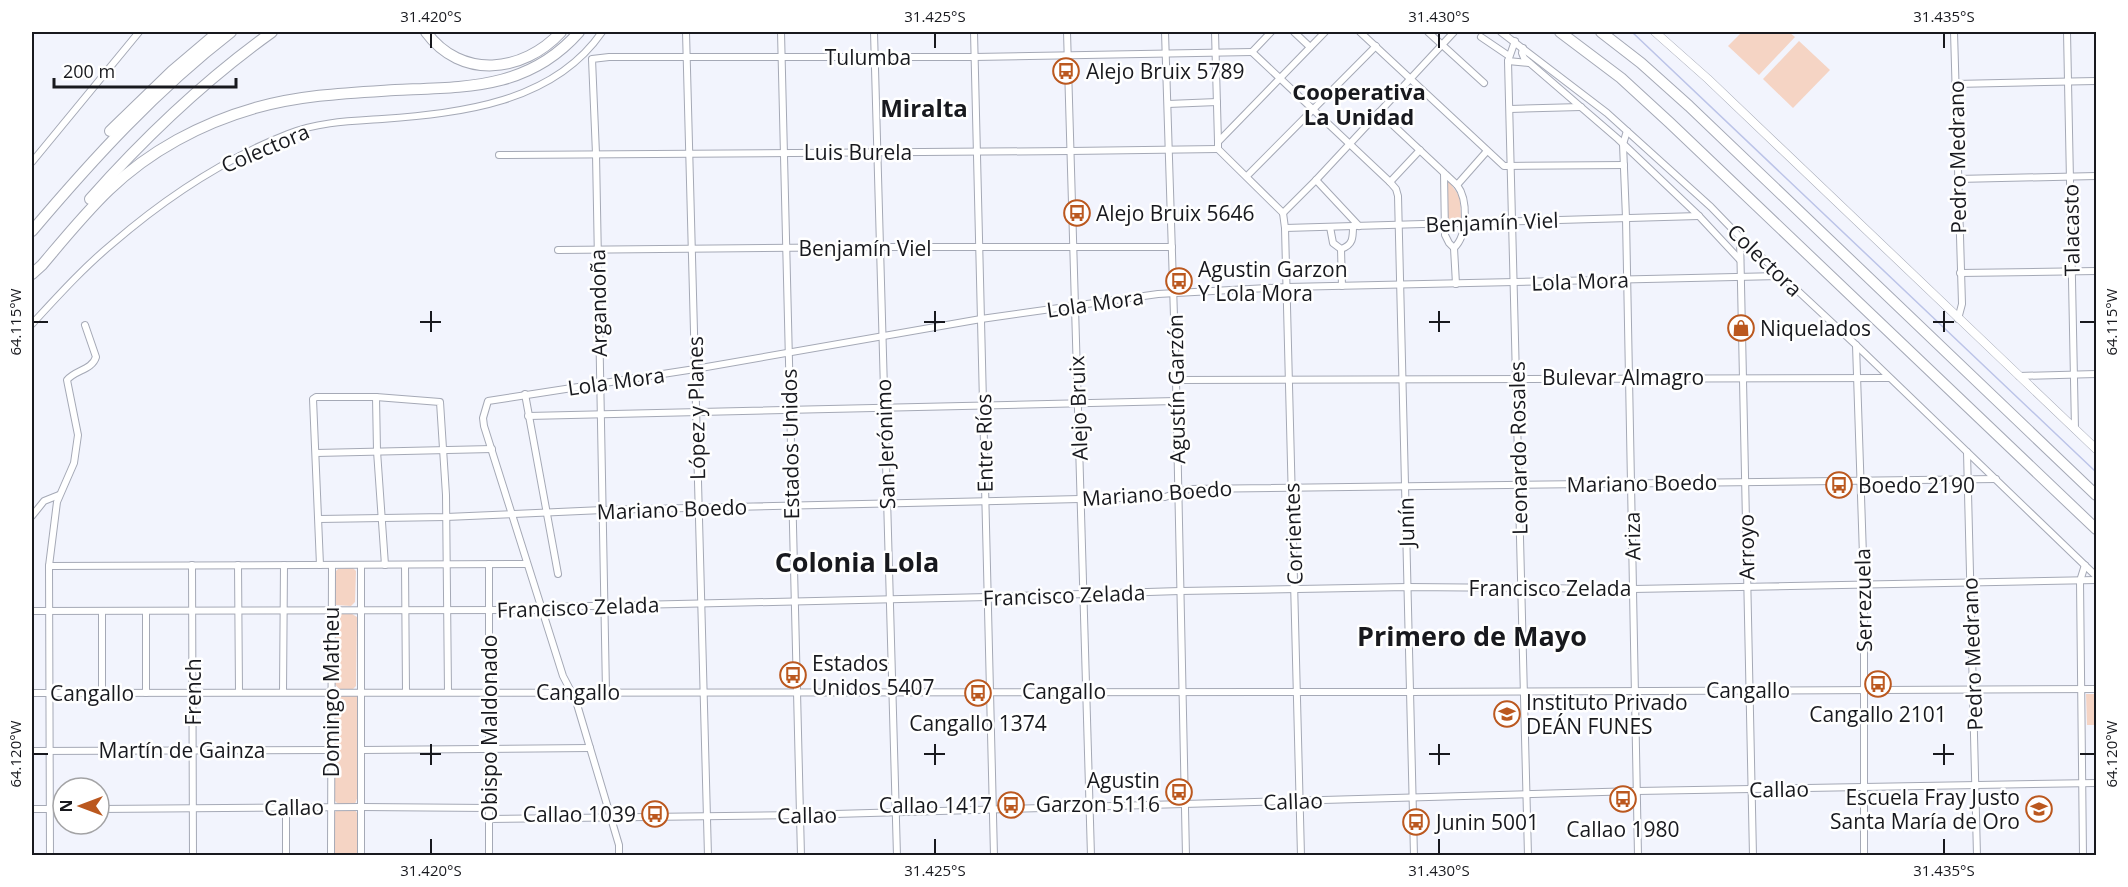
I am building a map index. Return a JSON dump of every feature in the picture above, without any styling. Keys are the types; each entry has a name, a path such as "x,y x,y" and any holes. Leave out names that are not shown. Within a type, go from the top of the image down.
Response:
{"highway":[{"path":"63,193 88,155 120,121 172,71 218,32"},
{"path":"32,231 115,136 178,76 231,32"},
{"path":"32,268 105,183 167,119 215,76 272,32"},
{"path":"426,32 438,46 453,56 475,64 495,66 512,63 531,55 561,32"},
{"path":"32,274 95,204 121,179 173,142 212,123 261,106 307,97 353,92 453,88 494,83 524,73 543,63 564,48 579,32"},
{"path":"1560,32 1621,78 1670,123 2097,529"},
{"path":"1601,32 1641,63 1689,106 2097,495"}],"street":[{"path":"32,162 139,32"},
{"name":"Colectora","path":"32,324 111,244 216,168 290,133 319,125 431,115 476,108 527,92 558,74 592,46 602,32"},
{"name":"López y Planes","path":"686,32 708,855"},
{"name":"Estados Unidos","path":"781,32 801,855"},
{"name":"San Jerónimo","path":"874,32 897,855"},
{"name":"Entre Ríos","path":"974,32 994,855"},
{"name":"Alejo Bruix","path":"1067,32 1091,855"},
{"name":"Agustín Garzón","path":"1165,32 1176,380 1186,855"},
{"path":"1215,32 1218,146 1282,213 1316,180 1454,32"},
{"path":"1271,32 1252,52 1390,182 1420,150"},
{"path":"1294,32 1310,47"},
{"path":"1218,146 1325,32"},
{"path":"1360,32 1504,166 1624,165"},
{"path":"1428,32 1484,83"},
{"name":"Colectora","path":"1501,32 1577,88 1627,130 1856,345 2097,578"},
{"path":"1655,32 1717,87 2097,449"},
{"name":"Pedro Medrano","path":"1954,32 1962,304 1958,319"},
{"name":"Talacasto","path":"2067,32 2075,429"},
{"path":"1480,37 1508,58 1530,63"},
{"name":"Leonardo Rosales","path":"1515,42 1508,58 1527,855"},
{"path":"1247,176 1376,46"},
{"path":"1523,48 1522,53 1530,63 1623,144 1699,216 1741,261"},
{"name":"Tulumba","path":"592,59 609,57 1166,55 1252,52"},
{"name":"Argandoña","path":"592,59 596,154 606,692"},
{"path":"1955,84 2097,81"},
{"path":"1168,104 1217,102"},
{"path":"1510,110 1581,107"},
{"path":"1379,112 1462,193 1464,223 1461,240 1454,248"},
{"name":"Ariza","path":"1627,130 1623,144 1628,280 1638,855"},
{"name":"Luis Burela","path":"499,155 877,151 1070,152 1169,150 1218,146"},
{"path":"1456,185 1487,151"},
{"path":"1444,173 1445,223 1447,240 1454,248 1456,284"},
{"path":"1957,179 2097,176"},
{"path":"1316,180 1356,226 1351,244 1341,249"},
{"name":"Junín","path":"1390,182 1396,189 1398,225 1414,855"},
{"name":"Corrientes","path":"1282,213 1285,228 1287,287 1301,855"},
{"name":"Benjamín Viel","path":"1285,228 1699,216"},
{"path":"1330,227 1333,243 1341,249"},
{"name":"Arroyo","path":"1740,237 1753,855"},
{"name":"Benjamín Viel","path":"558,250 1172,247"},
{"path":"1341,249 1342,286"},
{"path":"1960,273 2097,271"},
{"name":"Lola Mora","path":"492,449 483,418 488,400 695,369 981,319 1173,292 1287,287 1782,276"},
{"path":"50,855 50,566 59,495 74,463 78,435 67,380 74,373 95,362 96,357 85,325"},
{"name":"Serrezuela","path":"1856,345 1864,586 1864,855"},
{"path":"2019,375 2097,374"},
{"name":"Bulevar Almagro","path":"1176,380 1890,378"},
{"path":"525,394 558,574"},
{"path":"320,565 313,399 316,397 376,397 440,402 446,517 448,692"},
{"path":"376,397 377,450 385,565"},
{"path":"528,416 1176,401"},
{"path":"316,453 492,449 563,676 576,701 619,844 620,855"},
{"name":"Pedro Medrano","path":"1967,452 1977,855"},
{"name":"Mariano Boedo","path":"319,519 1165,497 1189,489 1995,480"},
{"path":"32,516 44,501 59,495"},
{"name":"Obispo Maldonado","path":"489,564 489,855"},
{"path":"50,566 527,564"},
{"name":"French","path":"192,565 193,855"},
{"path":"238,565 239,692"},
{"path":"283,692 284,565"},
{"name":"Domingo Matheu","path":"331,855 332,565"},
{"name":"Domingo Matheu","path":"361,565 361,855"},
{"path":"405,565 406,692"},
{"path":"2083,855 2080,581 2085,565"},
{"name":"Francisco Zelada","path":"32,611 489,610 1180,591 1408,587 1633,589 1864,586 2080,581 2097,578"},
{"path":"102,612 102,693"},
{"path":"146,612 146,693"},
{"name":"Cangallo","path":"32,693 1409,692 2097,688"},
{"path":"362,750 590,748"},
{"name":"Martín de Gainza","path":"32,751 332,750"},
{"name":"Callao","path":"489,819 800,815 1637,791 2097,783"},
{"path":"286,807 286,855"},
{"name":"Callao","path":"111,809 489,808"},
{"path":"32,809 50,809"}],"shaded area":[{"path":"1742,32 1789,32 1795,37 1759,75 1728,46"},
{"path":"1799,41 1830,70 1793,108 1763,79"},
{"path":"1447,180 1460,197 1461,219 1447,219"},
{"path":"353,568 356,571 355,602 351,606 336,605 334,602 335,572 338,569"},
{"path":"337,614 352,614 357,617 356,686 353,689 339,689 333,682 334,618"},
{"path":"2086,694 2096,694 2096,725 2087,725"},
{"path":"357,695 358,796 355,804 338,804 334,800 334,696"},
{"path":"337,810 355,810 357,813 357,855 335,855 333,814"}],"waterway":[{"path":"1632,32 2096,472"}],"place":[{"name":"Alejo Bruix 5789","path":"1066,71"},
{"name":"Alejo Bruix 5646","path":"1077,213"},
{"name":"Agustin Garzon Y Lola Mora","path":"1179,281"},
{"name":"Niquelados","path":"1741,328"},
{"name":"Boedo 2190","path":"1839,485"},
{"name":"Estados Unidos 5407","path":"793,675"},
{"name":"Cangallo 2101","path":"1878,684"},
{"name":"Cangallo 1374","path":"978,693"},
{"name":"Instituto Privado DEÁN FUNES","path":"1507,714"},
{"name":"Agustin Garzon 5116","path":"1179,792"},
{"name":"Callao 1980","path":"1623,799"},
{"name":"Callao 1417","path":"1011,805"},
{"name":"Escuela Fray Justo Santa María de Oro","path":"2039,809"},
{"name":"Callao 1039","path":"655,814"},
{"name":"Junin 5001","path":"1416,822"}],"district":[{"name":"Cooperativa La Unidad","path":"1359,104"},
{"name":"Miralta","path":"924,107"},
{"name":"Colonia Lola","path":"857,561"},
{"name":"Primero de Mayo","path":"1472,635"}]}
